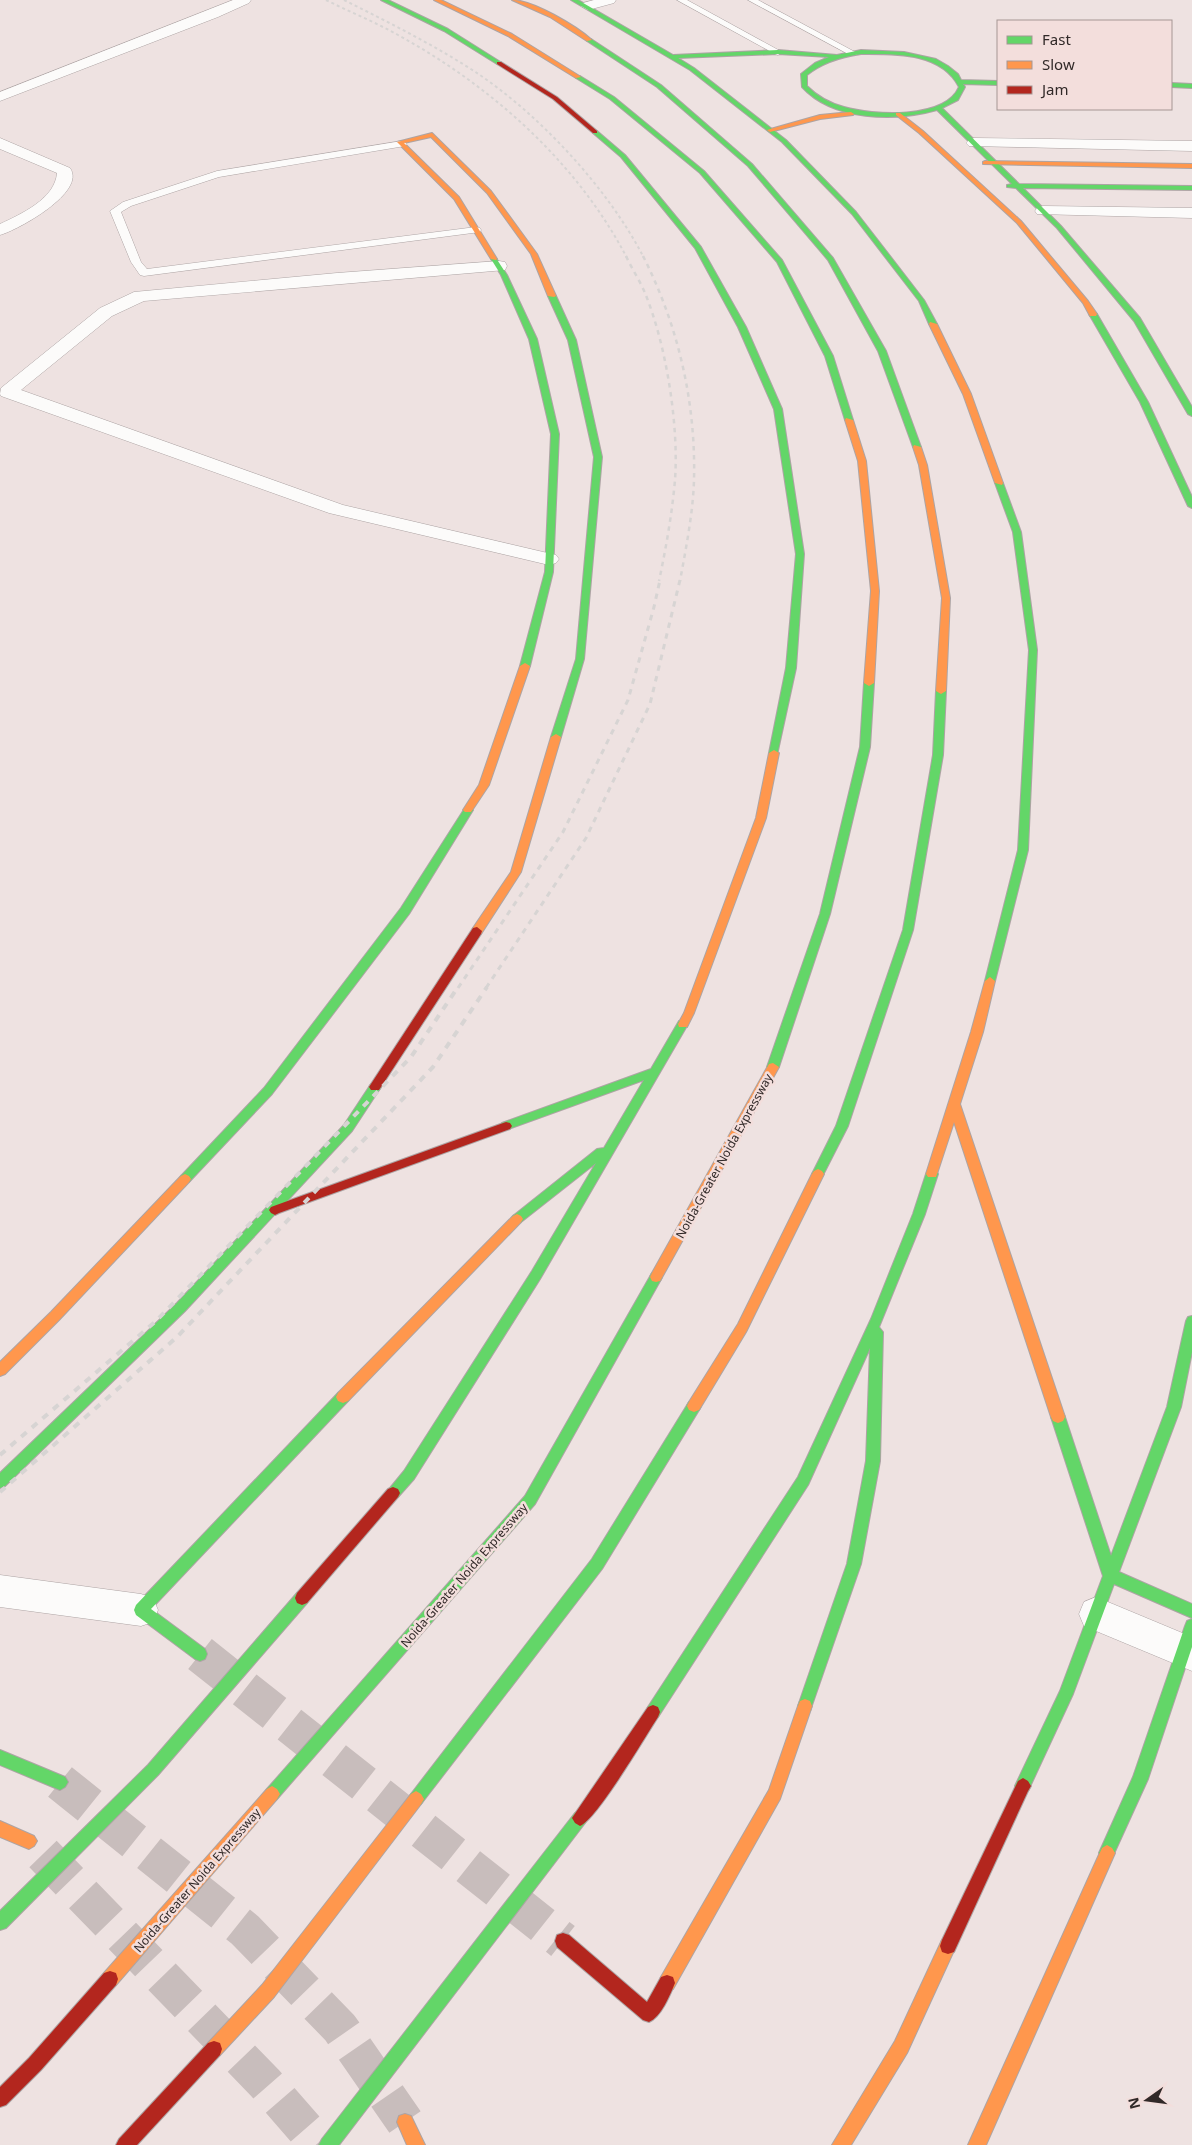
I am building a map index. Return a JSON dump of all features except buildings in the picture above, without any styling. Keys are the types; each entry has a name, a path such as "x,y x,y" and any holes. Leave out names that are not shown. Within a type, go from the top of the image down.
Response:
{"main road":[{"path":"0,1922 153,1770 409,1475 536,1275 689,1013 761,818 791,668 800,554 778,409 742,327 698,247 623,156 555,98 446,30 384,0"},
{"name":"Noida-Greater Noida Expressway","path":"0,2098 35,2064 530,1500 772,1072 825,914 865,746 875,591 862,461 829,356 780,261 702,172 612,98 510,35 437,0"},
{"path":"125,2145 268,1991 597,1564 742,1328 842,1126 908,930 938,755 946,598 922,465 882,351 831,259 750,165 659,86 552,16 515,0"},
{"path":"328,2145 599,1794 803,1481 877,1320 919,1214 977,1032 1023,850 1033,650 1017,532 967,394 922,301 854,213 784,141 692,69 588,6 574,0"},
{"path":"672,57 778,52 835,56"},
{"path":"770,130 820,117 867,113 898,114 938,108 956,99 962,88 958,76 942,65 919,57 890,52 853,53 835,56 815,64 804,74 804,86 816,98 838,107 867,113"},
{"path":"960,82 997,83"},
{"path":"1172,86 1192,86"},
{"path":"938,108 1059,227 1137,320 1192,414"},
{"path":"898,114 1019,222 1086,302 1144,402 1192,506"},
{"path":"0,1370 55,1316 268,1091 405,911 484,785 524,670 549,572 555,434 533,339 499,266 457,198 400,142 432,135 489,192 534,254 572,340 598,457 580,659 516,872 348,1128 181,1307 0,1482"},
{"path":"954,162 1192,166"},
{"path":"979,186 1192,188"},
{"path":"270,1212 654,1072"},
{"path":"954,1104 1110,1575 1192,1611"},
{"path":"200,1654 141,1610 379,1358 519,1217 614,1142"},
{"path":"563,1941 649,2014 775,1794 854,1564 873,1461 877,1320"},
{"path":"841,2145 901,2047 1066,1694 1174,1406 1192,1321"},
{"path":"976,2145 1140,1779 1189,1643"},
{"path":"0,1757 60,1782"},
{"path":"0,1829 29,1841"},
{"path":"405,2122 416,2145"}],"street":[{"path":"0,97 213,14 244,0"},
{"path":"588,6 609,0"},
{"path":"0,143 65,171 64,183 49,201 28,217 0,230"},
{"path":"974,143 1192,146"},
{"path":"1043,211 1192,213"},
{"path":"4,391 106,312 140,296 337,278 499,266"},
{"path":"4,391 336,509 549,559"},
{"path":"0,1591 141,1610"},
{"path":"1096,1614 1189,1643"}],"lane":[{"path":"681,0 778,52"},
{"path":"752,0 853,53"},
{"path":"402,144 218,174 127,204 115,211 136,262 144,273 476,230"}],"tunnel":[{"path":"200,1654 563,1941"},
{"path":"60,1782 245,1930 340,2028 405,2122"},
{"path":"43,1854 265,2083 319,2145"}],"railway":[{"path":"326,0 389,30 432,55 498,103 529,130 583,190 607,223 627,258"},
{"path":"344,0 458,61 523,109 570,154 592,179 629,232 644,257"},
{"path":"626,256 643,288 652,313 665,360 673,410 676,458 675,480 659,581"},
{"path":"644,257 666,309 675,337 688,393 692,422 694,480 689,530 680,581"},
{"path":"458,988 563,832 628,700 660,580"},
{"path":"486,988 586,838 650,704 680,580"},
{"path":"0,1455 156,1321 411,1057 458,987"},
{"path":"0,1492 177,1337 433,1067 487,987"}],"traffic: fast":[{"path":"384,0 446,30 499,63"},
{"path":"574,0 692,69 784,141 854,213 922,301 933,324"},
{"path":"589,40 659,86 750,165 831,259 882,351 917,447"},
{"path":"672,57 778,52 835,56"},
{"path":"861,52 904,54 934,61 956,75 962,87 954,100 942,106 927,111 892,115 842,109 819,99 804,86 804,74 810,69 838,56 861,52"},
{"path":"578,77 612,98 702,172 780,261 829,356 849,420"},
{"path":"961,82 997,83"},
{"path":"1172,85 1192,86"},
{"path":"938,108 1059,227 1137,320 1192,414"},
{"path":"595,132 623,156 698,247 742,327 778,409 800,554 791,668 774,753"},
{"path":"1009,186 1192,188"},
{"path":"494,259 504,275 533,339 555,434 549,572 525,666"},
{"path":"552,296 572,340 598,457 580,659 556,737"},
{"path":"1093,314 1144,402 1192,506"},
{"path":"990,981 1023,850 1033,650 1017,532 999,483"},
{"path":"773,1067 825,914 865,747 869,683"},
{"path":"818,1174 842,1126 908,930 938,755 941,691"},
{"path":"185,1179 268,1091 405,911 468,810"},
{"path":"393,1493 409,1475 536,1275 683,1024"},
{"path":"506,1126 654,1072"},
{"path":"0,1482 181,1307 348,1128 375,1087"},
{"path":"517,1219 601,1152"},
{"path":"653,1712 803,1481 877,1319 919,1214 932,1174"},
{"path":"272,1794 530,1500 656,1277"},
{"path":"1023,1786 1066,1694 1174,1407 1192,1321"},
{"path":"805,1706 854,1564 873,1461 877,1332"},
{"path":"200,1654 141,1610 343,1397"},
{"path":"416,1799 597,1564 694,1406"},
{"path":"1058,1417 1110,1575 1192,1611"},
{"path":"0,1922 153,1770 302,1598"},
{"path":"1107,1853 1140,1779 1192,1626"},
{"path":"0,1757 60,1782"},
{"path":"328,2145 580,1818"}],"traffic: slow":[{"path":"437,0 510,35 578,77"},
{"path":"515,0 552,16 589,40"},
{"path":"770,130 820,117 851,114"},
{"path":"898,114 921,132 1019,222 1086,302 1093,314"},
{"path":"400,142 432,135 489,192 534,254 552,296"},
{"path":"400,142 457,198 494,259"},
{"path":"985,163 1192,166"},
{"path":"933,324 967,394 999,483"},
{"path":"849,420 862,461 875,591 869,683"},
{"path":"917,447 923,465 946,598 941,691"},
{"path":"468,810 484,785 525,666"},
{"path":"477,931 516,872 556,737"},
{"path":"683,1024 689,1013 761,818 774,753"},
{"path":"932,1174 977,1032 990,981"},
{"path":"656,1277 773,1067"},
{"path":"954,1104 1058,1417"},
{"path":"694,1406 742,1328 818,1174"},
{"path":"0,1370 55,1316 185,1179"},
{"path":"343,1397 517,1219"},
{"path":"667,1983 775,1794 805,1706"},
{"path":"110,1979 272,1794"},
{"path":"214,2049 268,1991 416,1799"},
{"path":"0,1829 29,1841"},
{"path":"977,2145 1107,1853"},
{"path":"841,2145 901,2047 948,1946"},
{"path":"405,2122 416,2145"}],"traffic: jam":[{"path":"499,63 555,98 595,132"},
{"path":"375,1087 477,931"},
{"path":"275,1210 506,1126"},
{"path":"302,1598 393,1493"},
{"path":"580,1818 599,1794 653,1712"},
{"path":"948,1946 1023,1786"},
{"path":"563,1941 649,2014 667,1983"},
{"path":"0,2099 35,2064 110,1979"},
{"path":"125,2145 214,2049"}]}
